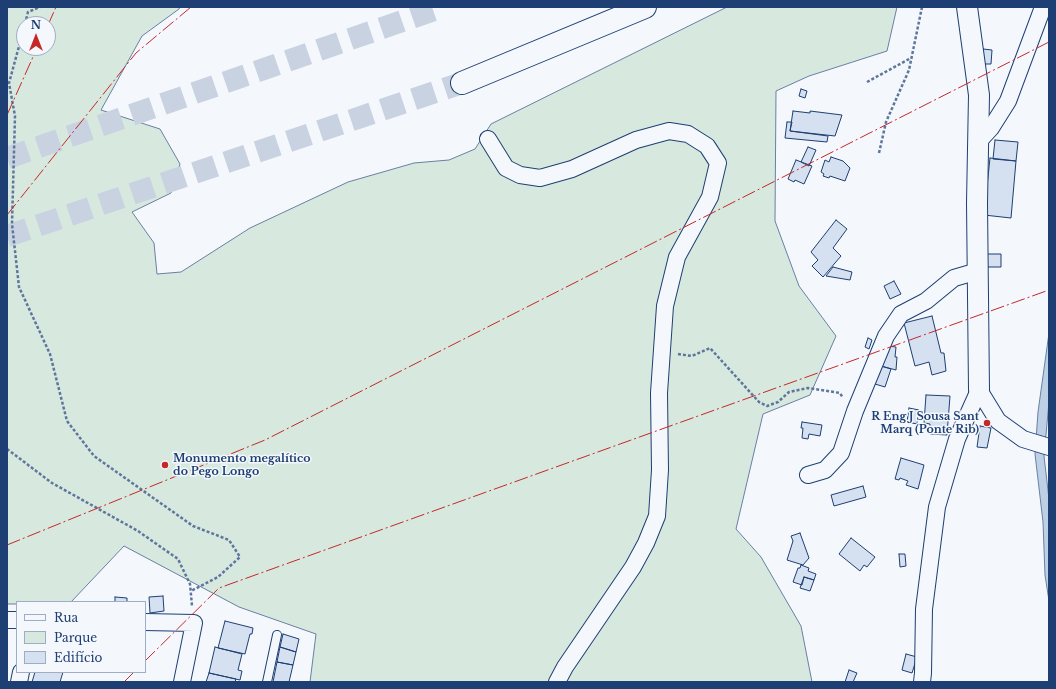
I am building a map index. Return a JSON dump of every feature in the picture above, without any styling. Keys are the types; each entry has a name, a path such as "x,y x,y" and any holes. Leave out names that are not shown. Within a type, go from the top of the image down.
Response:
{"highway":[{"path":"462,83 645,7"}],"street":[{"path":"922,682 924,609 937,508 957,439 979,390 979,95 967,7"},
{"path":"979,141 991,128 1008,101 1043,7"},
{"path":"488,139 506,168 520,176 540,178 572,170 636,140 669,131 688,134 707,146 718,163 710,197 677,257 665,306 659,393 660,470 657,516 646,543 633,567 601,612 565,667 557,682"},
{"path":"808,475 825,470 841,452 855,411 886,336 902,314 926,301 954,278 978,271"},
{"path":"979,390 998,421 1023,439 1049,447"},
{"path":"146,622 194,623 182,682"}],"lane":[{"path":"267,682 277,635"}],"path":[{"path":"27,16 28,12 40,7"},
{"path":"879,153 886,122 909,70 922,7"},
{"path":"16,56 9,83 15,116 12,224 19,287 50,354 67,421 94,456 193,526 229,540 240,557 218,577 191,591"},
{"path":"867,82 911,58"},
{"path":"661,366 678,354 692,356 710,348 759,402 767,406 778,402 789,392 808,388 840,393 849,407 855,411"},
{"path":"7,449 52,483 138,531 178,559 190,584 194,623"}],"green space":[{"path":"7,7 180,7 142,36 101,110 160,129 180,164 171,193 132,212 154,243 157,274 181,272 250,228 348,182 414,163 449,160 475,149 491,124 727,7 897,7 887,51 809,76 776,91 775,221 799,286 836,336 810,395 763,414 736,529 761,557 801,626 812,682 310,682 316,634 239,607 124,546 72,601 16,601 16,604 7,604"}],"water":[{"path":"1049,333 1049,402 1044,456 1049,499 1049,601 1045,575 1043,522 1035,454 1038,412"}],"building":[{"path":"983,49 992,50 991,64 982,64"},
{"path":"801,89 807,91 805,98 799,96"},
{"path":"793,111 810,113 810,111 842,115 835,136 790,131"},
{"path":"787,122 792,122 790,131 828,136 827,142 785,138"},
{"path":"995,140 1018,142 1016,161 993,159"},
{"path":"808,147 816,150 809,166 801,162"},
{"path":"831,157 843,161 850,168 845,181 830,176 829,178 823,176 824,174 821,172 825,160 829,162"},
{"path":"990,158 1016,161 1011,218 984,215"},
{"path":"796,160 812,166 804,184 788,179"},
{"path":"836,220 847,229 833,248 841,256 823,277 812,266 818,260 811,252"},
{"path":"986,254 1001,254 1001,267 986,267"},
{"path":"833,267 852,272 850,280 826,276"},
{"path":"894,281 901,294 890,299 884,286"},
{"path":"932,316 941,353 944,353 946,371 932,375 929,362 915,366 904,323"},
{"path":"868,338 872,340 869,349 865,347"},
{"path":"888,346 896,347 896,370 881,366"},
{"path":"881,366 891,369 885,387 875,384"},
{"path":"926,395 950,396 947,435 930,434 930,424 924,423"},
{"path":"909,408 919,410 917,424 907,422"},
{"path":"802,422 822,425 820,436 809,434 808,439 802,438"},
{"path":"980,426 991,428 987,448 977,447"},
{"path":"901,458 924,465 918,489 906,485 908,481 900,478 899,480 895,479"},
{"path":"863,486 866,497 834,506 831,495"},
{"path":"800,533 809,558 803,565 787,560 793,541 791,536"},
{"path":"851,538 875,557 867,567 864,565 860,571 839,554"},
{"path":"899,554 905,554 906,566 900,567"},
{"path":"801,565 809,568 808,571 816,574 814,580 804,577 802,585 793,582 798,568 800,568"},
{"path":"804,577 814,580 810,591 800,588"},
{"path":"163,596 164,611 150,613 149,597"},
{"path":"115,597 127,598 127,601 115,601"},
{"path":"225,621 253,628 245,654 218,648"},
{"path":"283,634 299,639 296,652 280,647"},
{"path":"215,647 242,654 238,670 242,671 240,680 209,673"},
{"path":"280,647 296,652 293,665 277,662"},
{"path":"906,654 917,657 912,673 902,670"},
{"path":"277,662 293,665 289,682 273,682"},
{"path":"849,670 857,673 853,682 845,682"},
{"path":"35,673 63,673 60,682 32,682"},
{"path":"209,673 236,679 235,682 206,682"}],"tunnel":[{"path":"7,158 443,7"},
{"path":"7,236 462,83"}],"power":[{"path":"52,16 56,7"},
{"path":"7,215 136,53 191,7"},
{"path":"7,545 265,440 1049,42"},
{"path":"7,115 33,56"},
{"path":"146,660 219,588 1049,290"},
{"path":"124,682 133,673"}],"place":[{"name":"R Eng J Sousa Sant Marq (Ponte Rib)","path":"987,423"},
{"name":"Monumento megalítico do Pego Longo","path":"165,465"}]}
